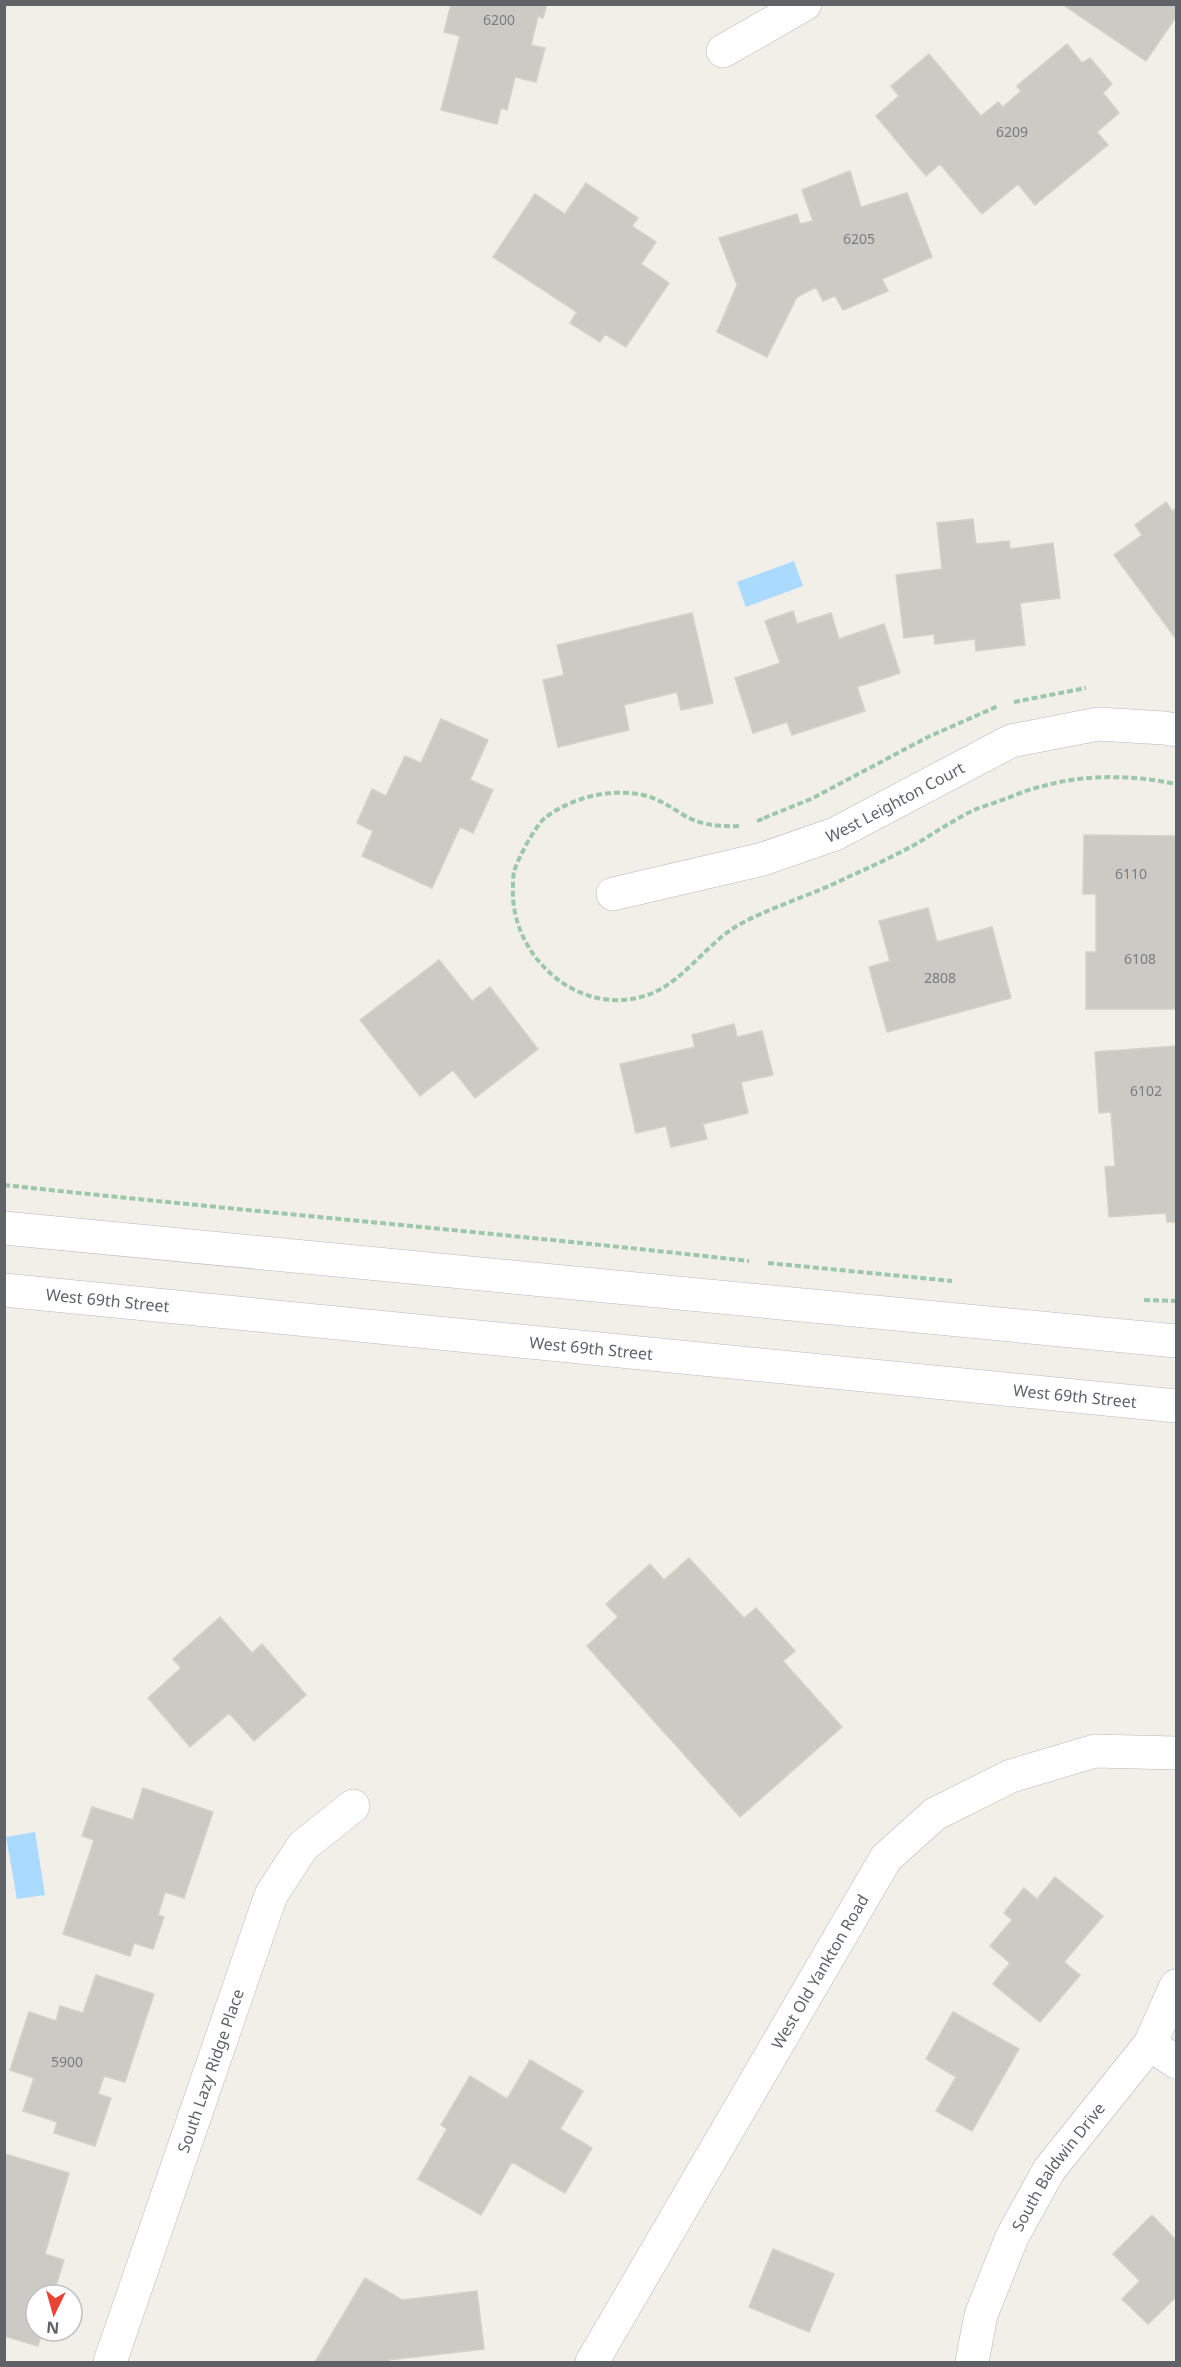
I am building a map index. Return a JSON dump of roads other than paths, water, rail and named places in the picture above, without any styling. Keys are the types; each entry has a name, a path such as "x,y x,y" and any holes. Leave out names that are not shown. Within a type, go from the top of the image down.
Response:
{"street":[{"path":"723,51 805,4"},
{"name":"West Leighton Court","path":"613,894 763,859 835,834 1011,741 1098,724 1176,730"},
{"path":"4,1227 1176,1341"},
{"name":"West 69th Street","path":"4,1290 1176,1406"},
{"name":"West Old Yankton Road","path":"592,2362 886,1858 936,1814 1011,1776 1095,1751 1176,1753"},
{"name":"South Lazy Ridge Place","path":"110,2362 272,1895 303,1846 353,1806"},
{"name":"South Baldwin Drive","path":"972,2362 981,2315 1012,2237 1049,2170 1163,2053 1176,1986"}],"water":[{"path":"794,561 803,586 746,607 737,582"},
{"path":"35,1832 45,1895 17,1899 6,1837"}]}
